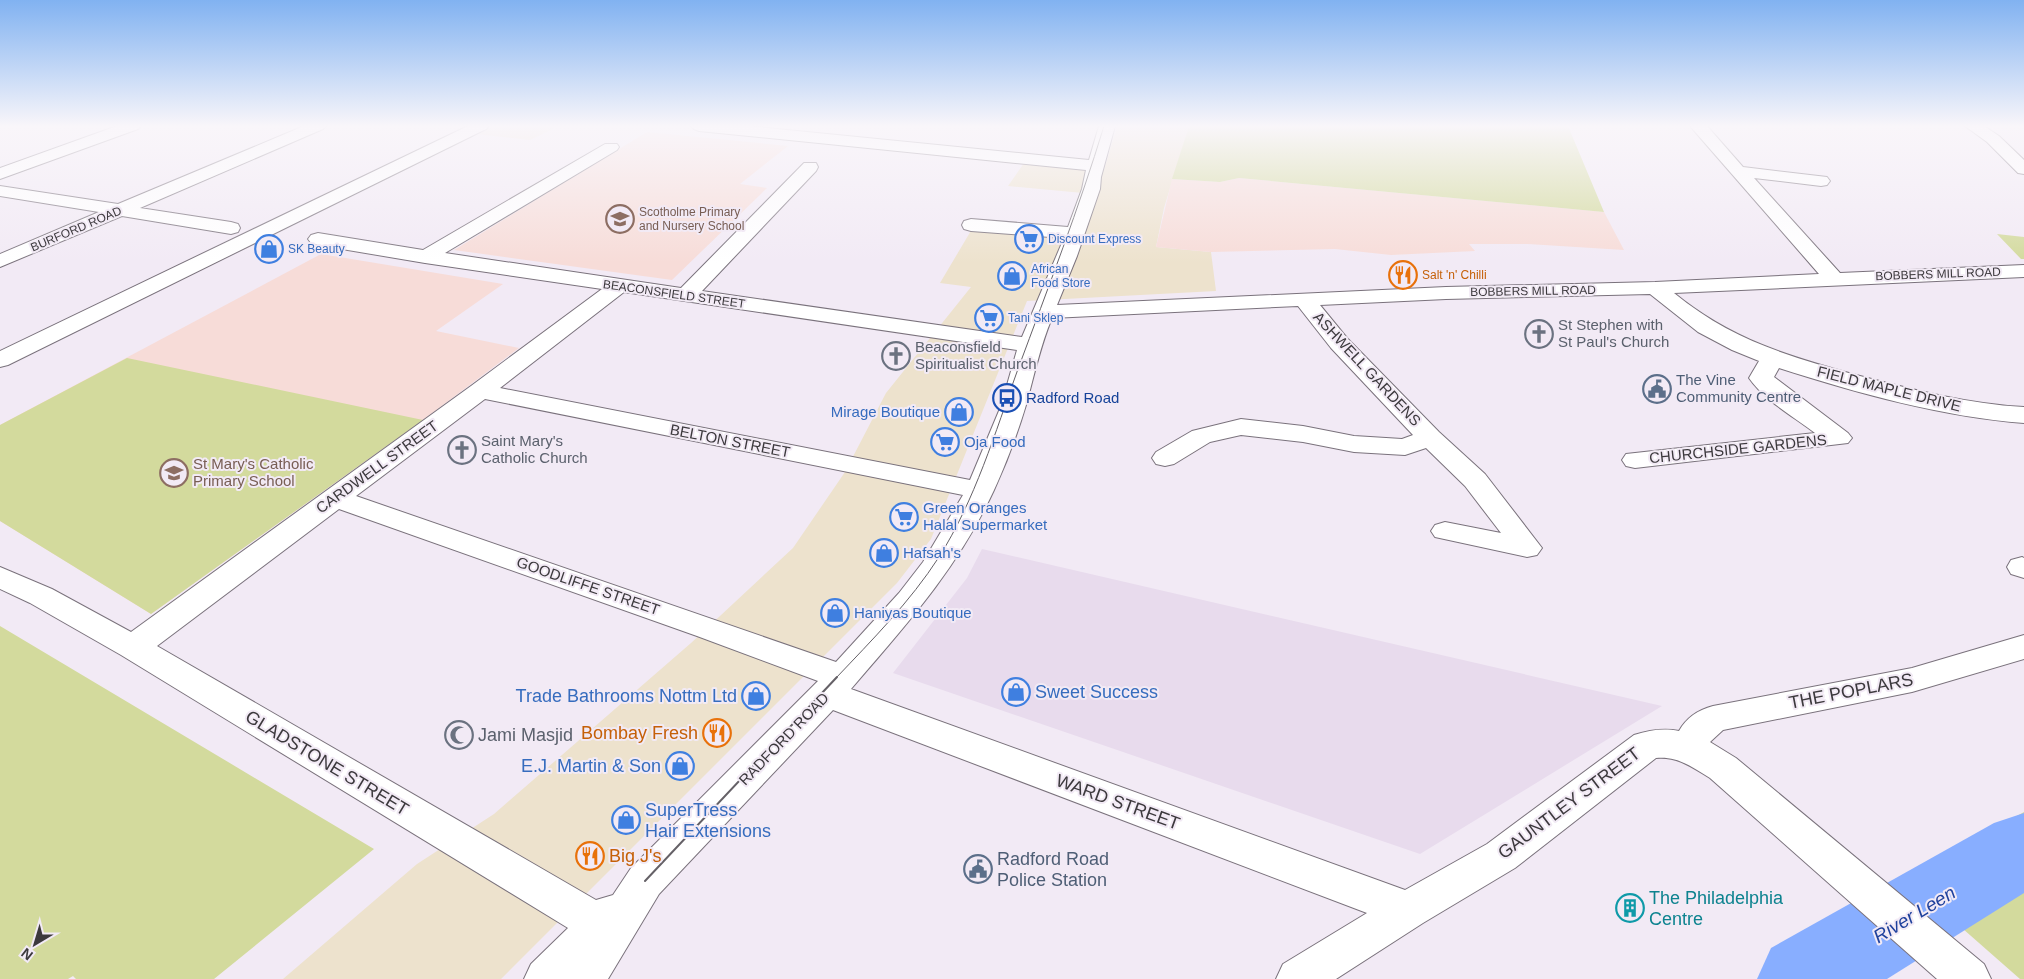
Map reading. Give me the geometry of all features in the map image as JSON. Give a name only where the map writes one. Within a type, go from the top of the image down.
[{"type":"street","name":"BURFORD ROAD","points":[[0,261],[210,172]]},
{"type":"street","points":[[0,360],[387,172]]},
{"type":"street","points":[[425,257],[569,172]]},
{"type":"street","points":[[686,295],[805,172]]},
{"type":"street","name":"RADFORD ROAD","points":[[584,979],[606,928],[645,881],[835,686],[910,601],[935,568],[980,490],[1013,406],[1030,344],[1075,233],[1094,172]]},
{"type":"street","points":[[1739,172],[1834,279]]},
{"type":"street","points":[[1744,172],[1821,181]]},
{"type":"street","points":[[0,191],[231,228]]},
{"type":"street","points":[[971,225],[1075,233]]},
{"type":"street","name":"BEACONSFIELD STREET","points":[[318,239],[619,286],[1030,344]]},
{"type":"street","name":"BOBBERS MILL ROAD","points":[[1042,312],[1446,293],[1655,288],[2024,271]]},
{"type":"street","name":"CARDWELL STREET","points":[[134,647],[480,392],[619,286]]},
{"type":"street","name":"FIELD MAPLE DRIVE","points":[[1655,288],[1707,328],[1745,347],[1774,358],[1893,392],[1960,408],[2001,414],[2024,414]]},
{"type":"street","name":"ASHWELL GARDENS","points":[[1304,300],[1339,343],[1430,437],[1475,480],[1527,548],[1444,531]]},
{"type":"street","name":"CHURCHSIDE GARDENS","points":[[1635,460],[1839,438],[1776,392],[1761,378],[1774,358]]},
{"type":"street","name":"BELTON STREET","points":[[480,392],[980,490]]},
{"type":"street","name":"ASHWELL GARDENS","points":[[1165,458],[1200,436],[1241,427],[1303,434],[1354,444],[1405,447],[1430,437]]},
{"type":"street","name":"GOODLIFFE STREET","points":[[334,498],[708,628],[835,686]]},
{"type":"street","name":"GLADSTONE STREET","points":[[0,558],[20,570],[41,596]]},
{"type":"street","name":"GLADSTONE STREET","points":[[0,577],[41,596],[134,647],[606,928]]},
{"type":"street","name":"THE POPLARS","points":[[1690,747],[1698,730],[1713,719],[1912,680],[2024,647]]},
{"type":"street","name":"WARD STREET","points":[[835,686],[1408,910]]},
{"type":"street","name":"GAUNTLEY STREET","points":[[1298,979],[1408,910],[1501,856],[1647,745],[1666,743],[1690,747],[1723,768],[1955,967]]},
{"type":"street","points":[[546,979],[606,928]]},
{"type":"shaded area","name":"Scotholme Primary and Nursery School","points":[[582,172],[756,172],[740,184],[767,188],[672,280],[454,250]]},
{"type":"shaded area","points":[[1018,172],[1175,172],[1164,208],[1156,247],[1211,252],[1216,291],[1027,301],[931,539],[897,583],[501,979],[283,979],[417,864],[494,814],[691,643],[793,548],[845,472],[886,393],[971,287],[940,283],[972,229],[1080,238],[1094,194],[1008,186]]},
{"type":"shaded area","points":[[1239,178],[1604,212],[1624,250],[1528,244],[1469,244],[1475,251],[1391,255],[1335,249],[1211,252],[1156,247],[1172,179],[1220,182]]},
{"type":"shaded area","name":"St Mary's Catholic Primary School","points":[[321,254],[503,284],[436,331],[519,348],[423,420],[151,614],[0,521],[0,425]]},
{"type":"shaded area","points":[[982,549],[1662,706],[1420,854],[893,673],[967,578]]},
{"type":"green space","points":[[1174,172],[1587,172],[1604,212],[1239,178],[1220,182],[1172,179]]},
{"type":"green space","points":[[1997,234],[2024,237],[2024,259],[2021,259]]},
{"type":"green space","name":"St Mary's Catholic Primary School","points":[[127,358],[423,420],[151,614],[0,521],[0,425]]},
{"type":"green space","points":[[0,626],[374,849],[214,979],[76,979],[73,976],[68,979],[0,979]]},
{"type":"green space","points":[[2024,812],[2024,979],[2020,979],[1905,878]]},
{"type":"waterway","name":"River Leen","points":[[1804,979],[2024,849]]},
{"type":"tram line","points":[[836,678],[916,590],[952,535],[974,489],[992,442],[1089,172]]},
{"type":"tram line","points":[[645,881],[837,677]]},
{"type":"place","name":"Scotholme Primary and Nursery School","points":[[620,219]]},
{"type":"place","name":"Discount Express","points":[[1029,239]]},
{"type":"place","name":"SK Beauty","points":[[269,249]]},
{"type":"place","name":"Salt 'n' Chilli","points":[[1403,275]]},
{"type":"place","name":"African Food Store","points":[[1012,276]]},
{"type":"place","name":"Tani Sklep","points":[[989,318]]},
{"type":"place","name":"St Stephen with St Paul's Church","points":[[1539,334]]},
{"type":"place","name":"Beaconsfield Spiritualist Church","points":[[896,356]]},
{"type":"place","name":"The Vine Community Centre","points":[[1657,389]]},
{"type":"place","name":"Radford Road","points":[[1007,398]]},
{"type":"place","name":"Mirage Boutique","points":[[959,412]]},
{"type":"place","name":"Oja Food","points":[[945,442]]},
{"type":"place","name":"Saint Mary's Catholic Church","points":[[462,450]]},
{"type":"place","name":"St Mary's Catholic Primary School","points":[[174,473]]},
{"type":"place","name":"Green Oranges Halal Supermarket","points":[[904,517]]},
{"type":"place","name":"Hafsah's","points":[[884,553]]},
{"type":"place","name":"Haniyas Boutique","points":[[835,613]]},
{"type":"place","name":"Sweet Success","points":[[1016,692]]},
{"type":"place","name":"Trade Bathrooms Nottm Ltd","points":[[756,696]]},
{"type":"place","name":"Bombay Fresh","points":[[717,733]]},
{"type":"place","name":"Jami Masjid","points":[[459,735]]},
{"type":"place","name":"E.J. Martin & Son","points":[[680,766]]},
{"type":"place","name":"SuperTress Hair Extensions","points":[[626,820]]},
{"type":"place","name":"Big J's","points":[[590,856]]},
{"type":"place","name":"Radford Road Police Station","points":[[978,869]]},
{"type":"place","name":"The Philadelphia Centre","points":[[1630,908]]}]
